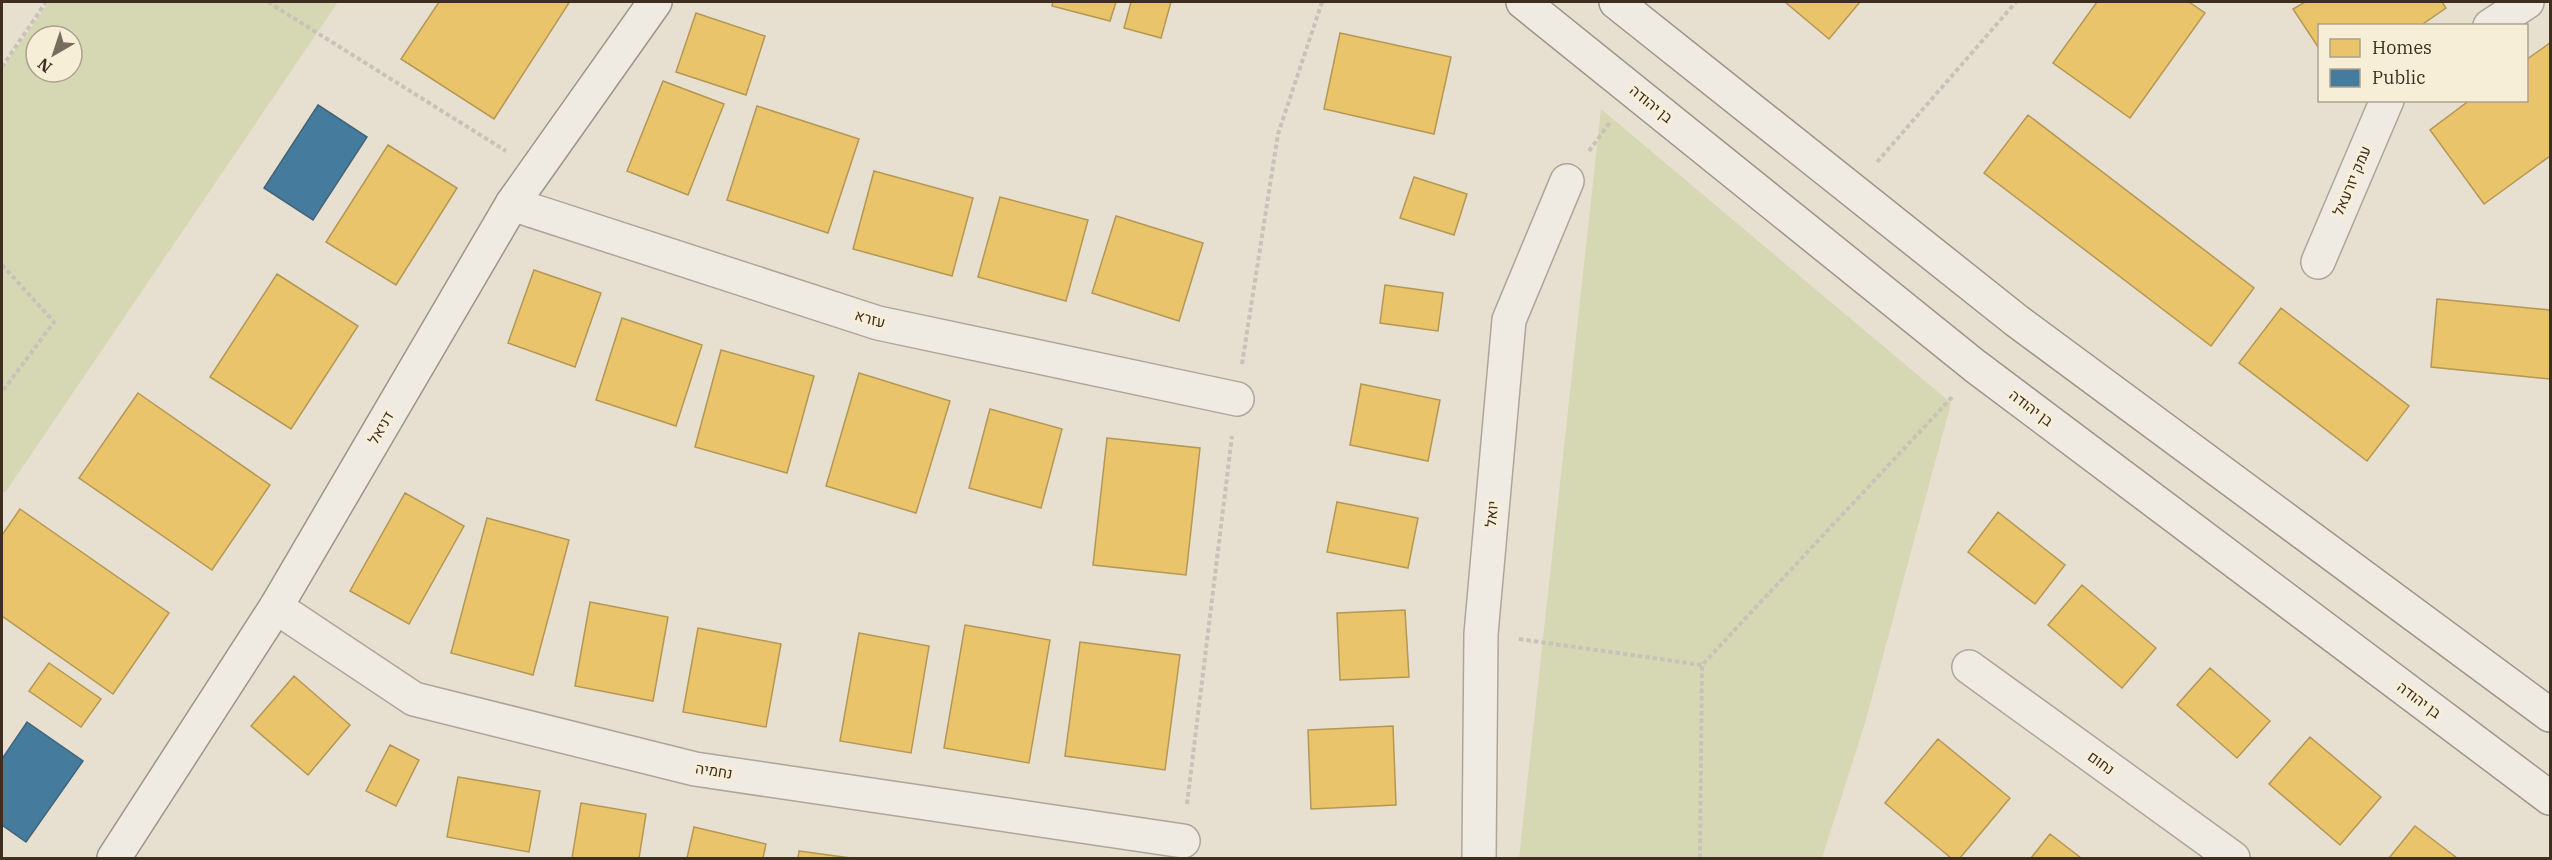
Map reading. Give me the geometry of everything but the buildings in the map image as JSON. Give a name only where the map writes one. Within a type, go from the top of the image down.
[{"type":"street","name":"דניאל","points":[[114,858],[276,607],[512,204],[656,2]]},
{"type":"street","name":"בן יהודה","points":[[1523,2],[1975,366],[2550,798]]},
{"type":"street","points":[[1616,2],[2017,321],[2550,715]]},
{"type":"street","points":[[2493,24],[2528,2]]},
{"type":"street","name":"עמק יזרעאל","points":[[2318,262],[2386,102]]},
{"type":"street","name":"יואל","points":[[1479,858],[1481,634],[1509,320],[1567,181]]},
{"type":"street","name":"עזרא","points":[[512,204],[878,323],[1237,399]]},
{"type":"street","name":"נחמיה","points":[[276,607],[414,699],[695,769],[1183,841]]},
{"type":"street","name":"נחום","points":[[1969,666],[2233,858]]},
{"type":"path","points":[[2,67],[46,2]]},
{"type":"path","points":[[268,2],[537,171]]},
{"type":"path","points":[[1853,190],[2016,2]]},
{"type":"path","points":[[1567,181],[1635,90]]},
{"type":"path","points":[[2,266],[54,322],[2,392]]},
{"type":"path","points":[[1700,858],[1702,664],[1948,402],[1975,366]]},
{"type":"path","points":[[1481,634],[1702,664]]},
{"type":"green space","points":[[49,2],[338,2],[5,493],[2,490],[2,69],[24,38],[24,84],[84,84],[84,24],[34,24]]},
{"type":"green space","points":[[1601,109],[1951,403],[1865,723],[1822,858],[1519,858]]}]
